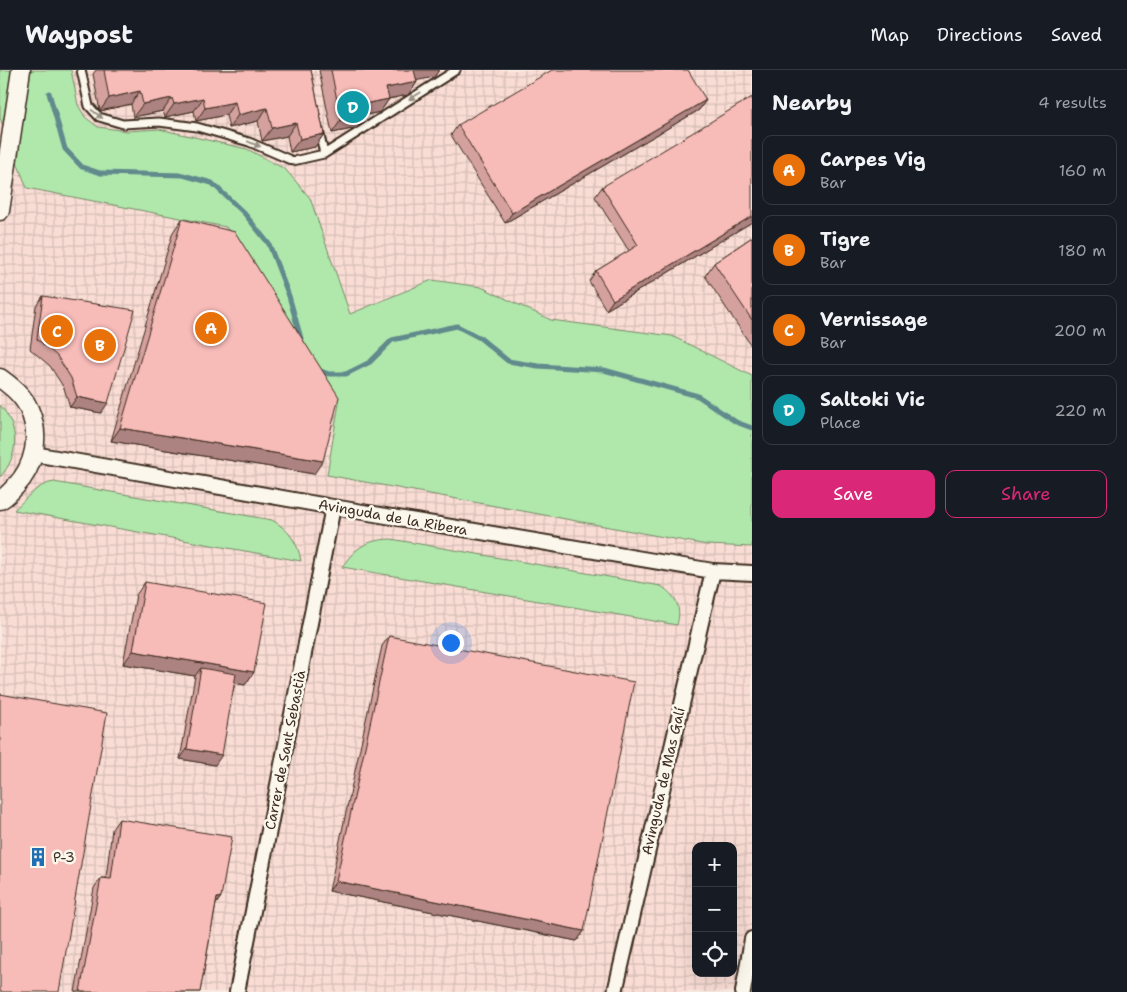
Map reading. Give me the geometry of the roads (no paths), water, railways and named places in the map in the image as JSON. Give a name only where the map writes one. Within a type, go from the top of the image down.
[{"type":"street","points":[[0,210],[21,70]]},
{"type":"street","points":[[0,378],[15,390],[28,408],[35,430],[34,454],[24,477],[6,497],[0,500]]},
{"type":"street","name":"Avinguda de la Ribera","points":[[34,454],[713,571],[752,573]]},
{"type":"street","name":"Carrer de Sant Sebastià","points":[[237,992],[333,507]]},
{"type":"street","name":"Avinguda de Mas Galí","points":[[615,992],[713,571]]},
{"type":"street","points":[[743,992],[752,939]]},
{"type":"lane","points":[[80,70],[89,106],[98,117],[123,124],[159,122],[197,127],[249,142],[293,161],[324,154],[456,70]]},
{"type":"lane","points":[[318,126],[324,154]]},
{"type":"waterway","points":[[49,93],[65,149],[82,167],[100,173],[183,175],[212,183],[244,213],[269,244],[289,296],[302,342]]},
{"type":"waterway","points":[[318,370],[329,374],[346,374],[370,362],[392,340],[457,326],[480,338],[508,361],[538,366],[604,370],[698,396],[736,422],[752,428]]},
{"type":"place","name":"Saltoki Vic","points":[[353,107]]},
{"type":"place","name":"Carpes Vig","points":[[211,328]]},
{"type":"place","name":"Vernissage","points":[[57,331]]},
{"type":"place","name":"Tigre","points":[[100,345]]},
{"type":"place","name":"P-3","points":[[38,857]]}]
